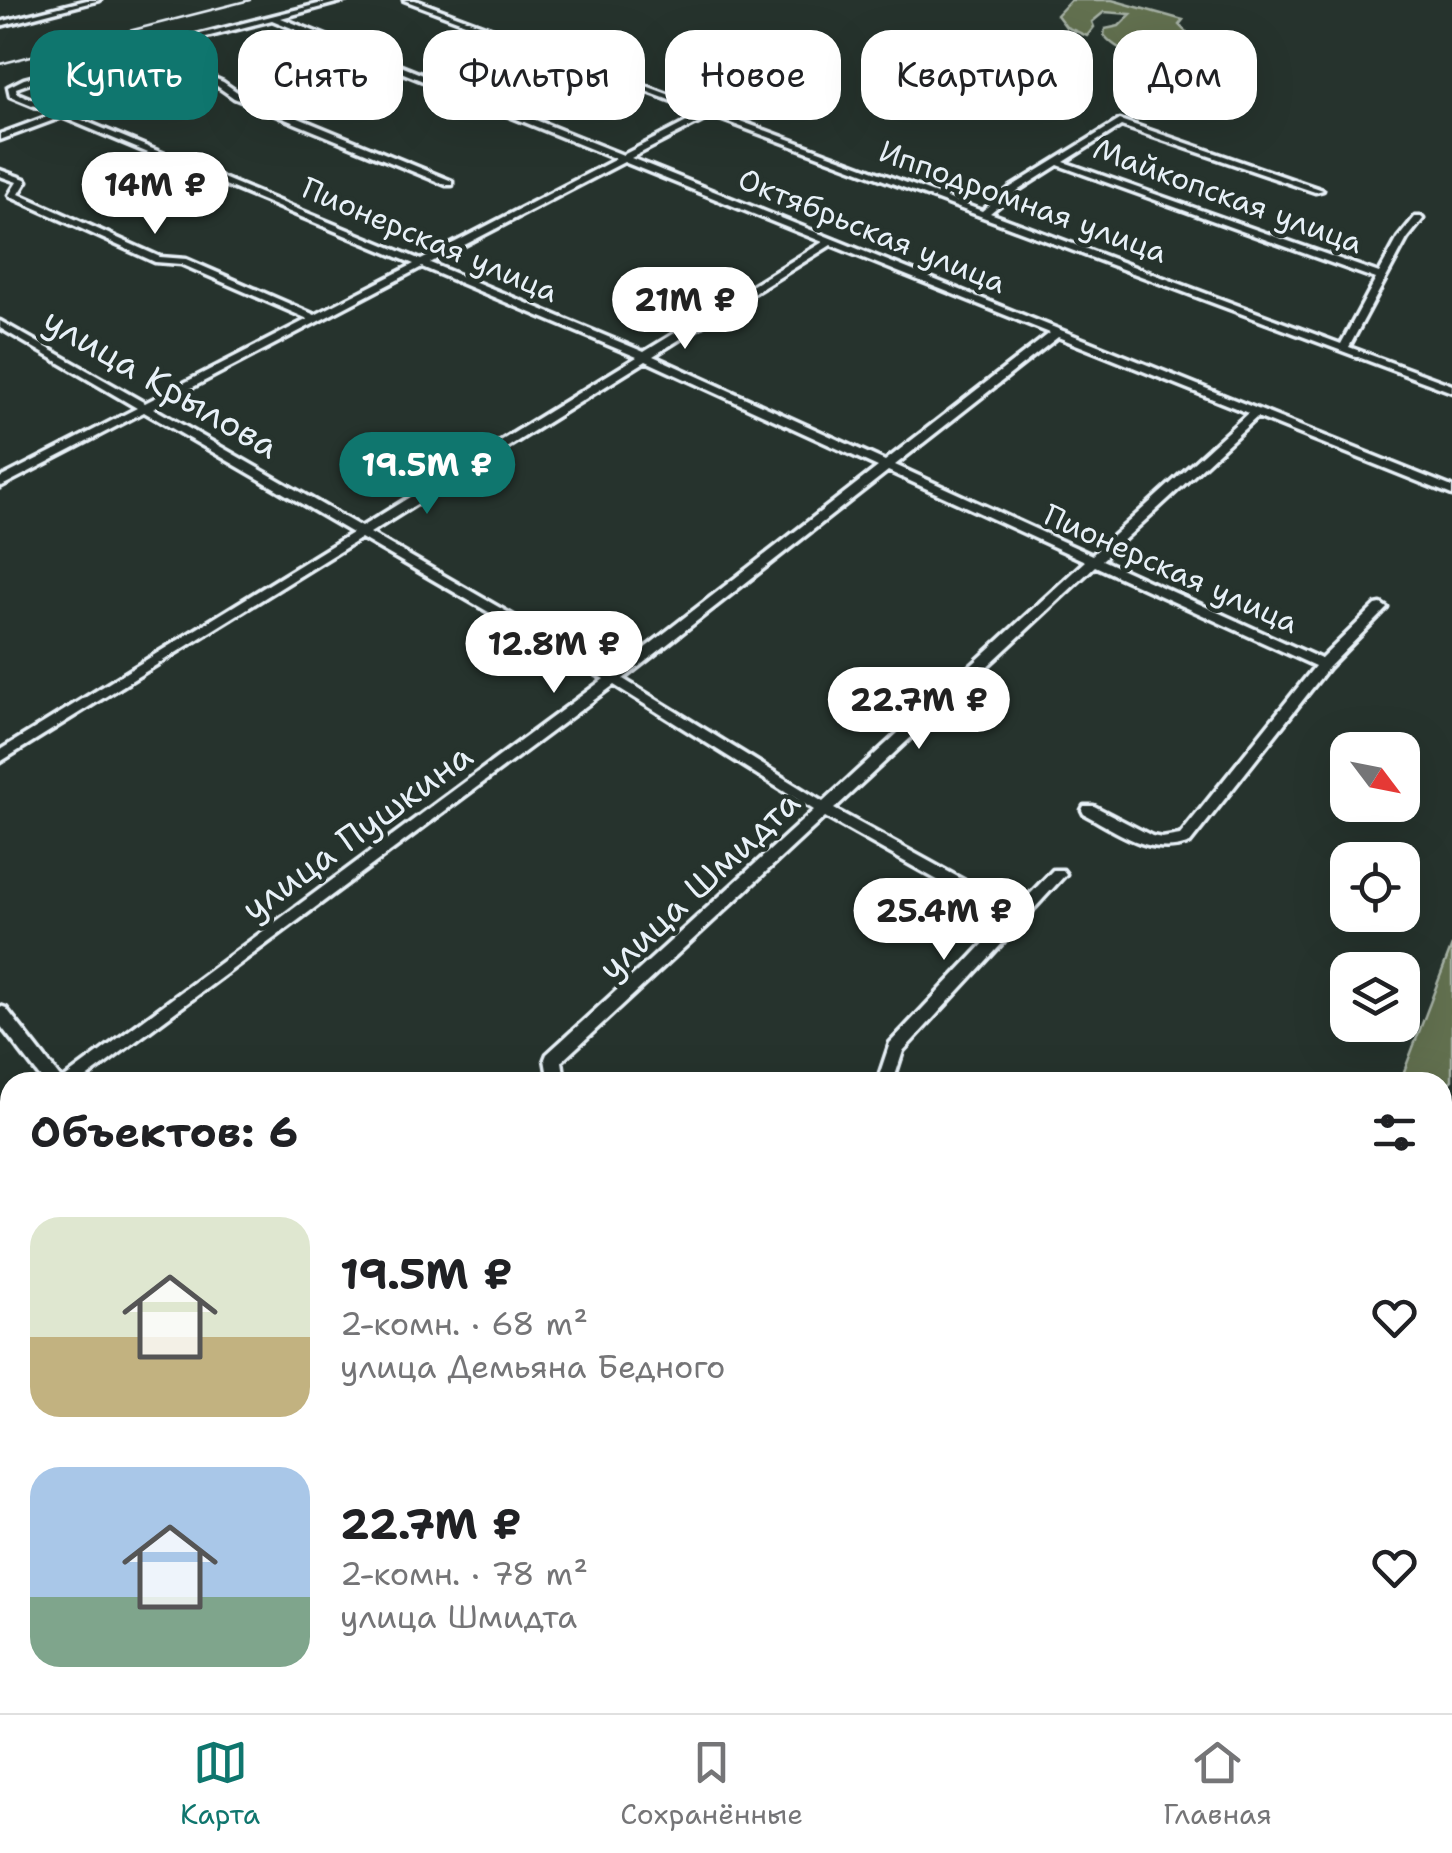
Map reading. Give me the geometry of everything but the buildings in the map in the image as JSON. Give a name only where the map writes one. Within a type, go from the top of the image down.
[{"type":"street","points":[[0,24],[96,0]]},
{"type":"street","points":[[218,32],[343,0]]},
{"type":"street","name":"Ипподромная улица","points":[[408,0],[665,96]]},
{"type":"street","name":"Октябрьская улица","points":[[272,18],[1452,491]]},
{"type":"street","name":"Пионерская улица","points":[[30,82],[12,87],[13,94],[30,101]]},
{"type":"street","points":[[218,83],[237,96],[448,183]]},
{"type":"street","points":[[0,137],[47,120]]},
{"type":"street","name":"Пионерская улица","points":[[78,120],[647,358],[1323,665]]},
{"type":"street","points":[[0,483],[699,120]]},
{"type":"street","name":"Ипподромная улица","points":[[731,120],[1452,388]]},
{"type":"street","points":[[982,215],[1014,188],[1120,123],[1318,190]]},
{"type":"street","name":"Майкопская улица","points":[[1057,162],[1382,278]]},
{"type":"street","points":[[0,173],[22,181],[14,196],[158,260],[184,261],[312,318]]},
{"type":"street","points":[[1345,346],[1403,238],[1418,220]]},
{"type":"street","points":[[0,757],[831,241]]},
{"type":"street","name":"улица Крылова","points":[[0,324],[614,679],[824,810],[1018,918]]},
{"type":"street","name":"улица Пушкина","points":[[82,1072],[614,679],[1058,332]]},
{"type":"street","name":"улица Шмидта","points":[[555,1072],[553,1059],[1255,412]]},
{"type":"street","points":[[1089,810],[1159,845],[1174,846],[1185,839],[1323,665],[1381,608]]},
{"type":"street","points":[[888,1072],[896,1048],[1058,874]]},
{"type":"street","points":[[0,1013],[46,1072]]},
{"type":"green space","points":[[1071,0],[1112,0],[1183,20],[1179,25],[1184,30],[1113,30],[1113,44],[1104,35],[1105,29],[1119,26],[1131,14],[1104,12],[1092,22],[1092,30],[1066,27],[1057,15]]},
{"type":"green space","points":[[1452,945],[1452,1072],[1404,1072],[1415,1042],[1420,1042],[1420,1029]]},
{"type":"railway","points":[[0,64],[250,0]]}]
